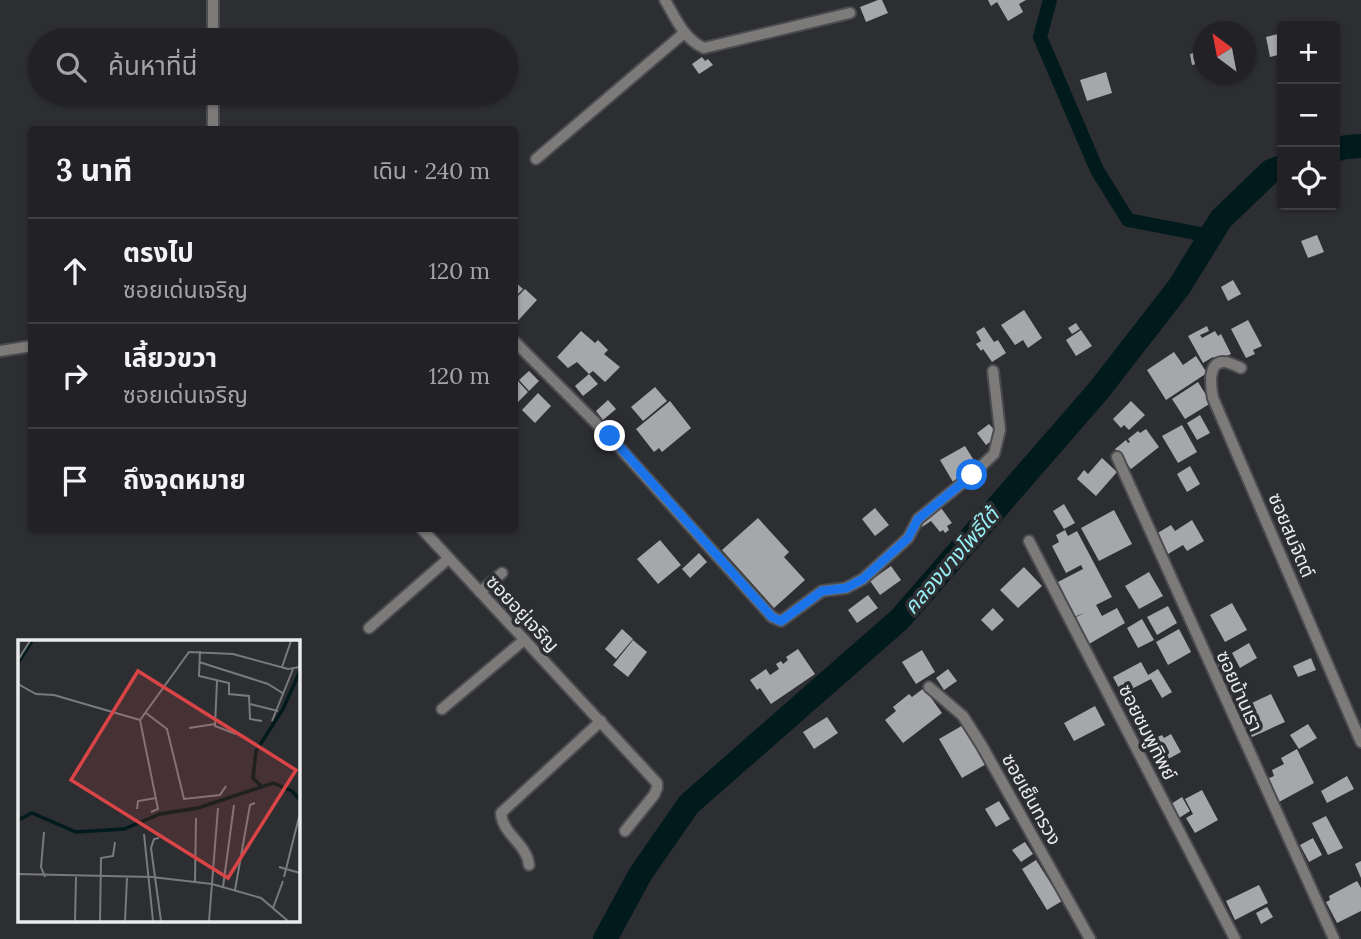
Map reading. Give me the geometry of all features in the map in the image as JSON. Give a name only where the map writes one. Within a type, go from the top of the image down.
[{"type":"street","points":[[212,0],[213,28]]},
{"type":"street","points":[[665,0],[684,33],[693,43],[704,48],[850,13]]},
{"type":"street","points":[[536,159],[684,33]]},
{"type":"street","points":[[213,105],[213,126]]},
{"type":"street","points":[[518,345],[610,436],[772,617],[781,621],[822,591],[846,588],[863,579],[908,538],[918,519],[972,475],[993,454],[1000,430],[993,370]]},
{"type":"street","points":[[0,351],[28,347]]},
{"type":"street","name":"ซอยสมจิตต์","points":[[1241,368],[1223,362],[1213,368],[1213,398],[1361,743]]},
{"type":"street","name":"ซอยบ้านเรา","points":[[1116,457],[1334,939]]},
{"type":"street","name":"ซอยอยู่เจริญ","points":[[425,532],[657,783],[654,795],[625,831]]},
{"type":"street","name":"ซอยชมพูทิพย์","points":[[1029,541],[1235,939]]},
{"type":"street","points":[[369,628],[449,559]]},
{"type":"street","points":[[480,592],[502,573]]},
{"type":"street","points":[[442,709],[524,640]]},
{"type":"street","name":"ซอยเย็นทรวง","points":[[929,687],[963,716],[1090,939]]},
{"type":"street","points":[[528,865],[528,857],[501,820],[501,813],[601,720]]},
{"type":"building","points":[[882,0],[888,13],[866,22],[860,7]]},
{"type":"building","points":[[988,0],[1026,0],[1019,4],[1023,12],[1008,21],[997,2],[991,6]]},
{"type":"building","points":[[1277,34],[1277,55],[1270,57],[1266,37]]},
{"type":"building","points":[[702,57],[713,65],[699,74],[692,64]]},
{"type":"building","points":[[1106,72],[1112,93],[1087,101],[1080,80]]},
{"type":"building","points":[[1317,235],[1324,252],[1308,258],[1301,241]]},
{"type":"building","points":[[1233,280],[1241,294],[1228,301],[1221,287]]},
{"type":"building","points":[[525,289],[537,300],[518,321],[518,296]]},
{"type":"building","points":[[1024,310],[1042,338],[1028,348],[1023,340],[1015,345],[1001,325]]},
{"type":"building","points":[[1248,320],[1262,346],[1253,350],[1255,354],[1246,358],[1231,329]]},
{"type":"building","points":[[1076,323],[1080,329],[1072,334],[1068,328]]},
{"type":"building","points":[[1207,326],[1209,331],[1200,335],[1202,338],[1215,331],[1218,336],[1221,334],[1231,354],[1216,361],[1213,357],[1203,363],[1188,336]]},
{"type":"building","points":[[984,327],[994,342],[998,340],[1006,353],[992,362],[976,344],[981,341],[976,332]]},
{"type":"building","points":[[1081,330],[1092,346],[1076,356],[1066,340]]},
{"type":"building","points":[[581,331],[595,343],[598,340],[608,350],[604,354],[620,367],[605,382],[593,371],[589,374],[577,362],[568,368],[557,357]]},
{"type":"building","points":[[1174,352],[1183,365],[1196,356],[1207,373],[1166,400],[1147,370]]},
{"type":"building","points":[[529,371],[539,381],[529,391],[519,380]]},
{"type":"building","points":[[589,374],[598,384],[583,396],[575,386]]},
{"type":"building","points":[[518,381],[528,392],[518,402]]},
{"type":"building","points":[[1198,382],[1211,403],[1185,419],[1172,399]]},
{"type":"building","points":[[655,387],[667,401],[643,421],[631,407]]},
{"type":"building","points":[[538,393],[551,406],[535,423],[522,410]]},
{"type":"building","points":[[608,400],[616,409],[603,420],[596,411]]},
{"type":"building","points":[[670,401],[691,428],[662,452],[659,448],[654,452],[636,429]]},
{"type":"building","points":[[1131,401],[1145,415],[1129,430],[1124,425],[1121,428],[1113,419]]},
{"type":"building","points":[[1200,415],[1210,433],[1197,440],[1187,423]]},
{"type":"building","points":[[989,424],[999,435],[986,445],[977,433]]},
{"type":"building","points":[[1182,425],[1197,452],[1178,463],[1162,436]]},
{"type":"building","points":[[1146,429],[1159,447],[1131,469],[1115,449],[1126,440],[1130,442],[1128,439],[1138,431],[1140,433]]},
{"type":"building","points":[[965,446],[978,467],[953,482],[940,460]]},
{"type":"building","points":[[1102,458],[1117,472],[1096,496],[1077,479],[1084,470],[1088,474]]},
{"type":"building","points":[[1190,466],[1200,484],[1187,492],[1177,474]]},
{"type":"building","points":[[1064,504],[1075,523],[1064,529],[1053,511]]},
{"type":"building","points":[[939,505],[952,523],[947,526],[949,530],[945,533],[943,530],[940,532],[931,521],[922,527],[917,521]]},
{"type":"building","points":[[875,508],[889,525],[875,536],[862,519]]},
{"type":"building","points":[[1114,510],[1132,544],[1099,561],[1081,528]]},
{"type":"building","points":[[758,518],[789,552],[784,557],[805,580],[774,608],[722,550]]},
{"type":"building","points":[[1192,520],[1204,541],[1187,551],[1183,545],[1168,554],[1156,534],[1171,525],[1175,531]]},
{"type":"building","points":[[1065,530],[1068,536],[1077,531],[1112,597],[1096,605],[1102,616],[1117,608],[1125,623],[1089,644],[1074,618],[1084,613],[1074,617],[1056,583],[1083,569],[1081,565],[1066,573],[1052,546],[1059,542],[1056,535]]},
{"type":"building","points":[[660,540],[681,565],[658,584],[637,559]]},
{"type":"building","points":[[699,553],[707,562],[690,578],[682,569]]},
{"type":"building","points":[[891,566],[901,580],[880,595],[870,581]]},
{"type":"building","points":[[1024,567],[1042,586],[1018,608],[1000,590]]},
{"type":"building","points":[[1149,572],[1163,596],[1139,609],[1125,586]]},
{"type":"building","points":[[868,595],[878,608],[857,623],[848,610]]},
{"type":"building","points":[[1232,603],[1247,630],[1225,642],[1210,615]]},
{"type":"building","points":[[1168,606],[1177,623],[1157,635],[1147,617]]},
{"type":"building","points":[[993,608],[1004,620],[992,631],[981,620]]},
{"type":"building","points":[[1142,619],[1154,640],[1138,648],[1127,628]]},
{"type":"building","points":[[622,629],[633,639],[616,659],[605,649]]},
{"type":"building","points":[[1179,629],[1191,652],[1168,665],[1156,642]]},
{"type":"building","points":[[633,640],[647,652],[628,677],[613,665]]},
{"type":"building","points":[[1249,643],[1257,658],[1240,668],[1232,653]]},
{"type":"building","points":[[798,649],[815,674],[771,704],[760,688],[757,690],[750,680],[766,669],[770,675],[779,669],[776,664],[781,661],[783,664],[788,660],[786,657]]},
{"type":"building","points":[[922,650],[935,672],[916,684],[902,662]]},
{"type":"building","points":[[1226,653],[1235,666],[1222,675],[1213,662]]},
{"type":"building","points":[[1311,658],[1316,670],[1298,677],[1293,666]]},
{"type":"building","points":[[1141,662],[1148,675],[1158,669],[1172,692],[1162,698],[1151,679],[1122,694],[1113,677]]},
{"type":"building","points":[[948,669],[957,681],[944,690],[936,678]]},
{"type":"building","points":[[924,688],[942,713],[903,743],[885,720],[896,711],[893,707],[909,694],[912,697]]},
{"type":"building","points":[[1271,694],[1285,722],[1252,737],[1239,709]]},
{"type":"building","points":[[1095,706],[1105,725],[1074,741],[1064,723]]},
{"type":"building","points":[[827,717],[838,733],[814,749],[803,732]]},
{"type":"building","points":[[965,724],[988,763],[962,778],[939,739]]},
{"type":"building","points":[[1308,724],[1317,738],[1299,749],[1290,735]]},
{"type":"building","points":[[1171,734],[1181,752],[1161,763],[1149,741]]},
{"type":"building","points":[[1297,749],[1314,783],[1279,802],[1267,779],[1274,776],[1272,770],[1284,764],[1281,758]]},
{"type":"building","points":[[1347,776],[1354,789],[1327,803],[1321,791]]},
{"type":"building","points":[[1202,790],[1218,820],[1195,833],[1186,818],[1193,814],[1185,799]]},
{"type":"building","points":[[1182,797],[1190,811],[1179,818],[1171,804]]},
{"type":"building","points":[[999,801],[1010,819],[996,827],[985,809]]},
{"type":"building","points":[[1326,816],[1343,848],[1328,855],[1312,823]]},
{"type":"building","points":[[1313,838],[1322,855],[1309,862],[1300,845]]},
{"type":"building","points":[[1025,842],[1033,854],[1021,862],[1012,850]]},
{"type":"building","points":[[1036,860],[1062,901],[1047,910],[1022,869]]},
{"type":"building","points":[[1361,861],[1361,878],[1355,864]]},
{"type":"building","points":[[1357,881],[1361,888],[1361,911],[1337,923],[1326,902],[1330,900],[1329,896]]},
{"type":"building","points":[[1259,885],[1268,903],[1235,920],[1226,901]]},
{"type":"building","points":[[1267,907],[1273,917],[1261,924],[1256,913]]},
{"type":"waterway","points":[[1050,0],[1040,37],[1097,170],[1128,220],[1211,236]]},
{"type":"waterway","name":"คลองบางโพธิ์ใต้","points":[[1340,149],[1361,146]]},
{"type":"waterway","name":"คลองบางโพธิ์ใต้","points":[[605,939],[641,873],[689,804],[900,619],[1099,390],[1179,287],[1221,219],[1271,171],[1277,169]]},
{"type":"route","points":[[610,436],[772,617],[781,621],[812,596],[822,591],[846,588],[863,579],[908,538],[918,519],[972,475]]}]
